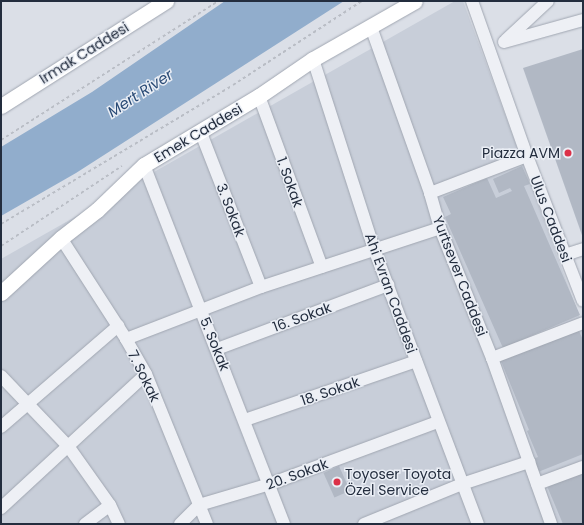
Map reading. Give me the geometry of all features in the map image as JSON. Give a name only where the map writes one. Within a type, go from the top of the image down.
[{"type":"main road","name":"Irmak Caddesi","points":[[1,106],[148,6],[166,1]]},
{"type":"main road","name":"Emek Caddesi","points":[[1,293],[61,238],[97,210],[144,165],[201,133],[313,59],[415,1]]},
{"type":"street","name":"Ulus Caddesi","points":[[472,1],[527,156],[583,301]]},
{"type":"street","points":[[504,42],[548,1]]},
{"type":"street","points":[[489,48],[504,42],[583,20]]},
{"type":"street","name":"Yurtsever Caddesi","points":[[371,27],[430,193],[440,228],[492,358],[551,524]]},
{"type":"street","name":"Ahi Evran Caddesi","points":[[313,59],[374,249],[438,422],[478,524]]},
{"type":"street","name":"1. Sokak","points":[[259,96],[322,267]]},
{"type":"street","name":"3. Sokak","points":[[201,133],[261,286]]},
{"type":"street","points":[[430,193],[527,156]]},
{"type":"street","name":"5. Sokak","points":[[144,165],[270,484],[284,524]]},
{"type":"street","points":[[126,339],[261,286],[440,228]]},
{"type":"street","name":"7. Sokak","points":[[61,238],[118,326],[146,374],[207,524]]},
{"type":"street","points":[[565,254],[583,249]]},
{"type":"street","name":"16. Sokak","points":[[217,349],[388,285]]},
{"type":"street","points":[[492,358],[583,323]]},
{"type":"street","points":[[1,426],[118,326]]},
{"type":"street","name":"18. Sokak","points":[[245,420],[416,361]]},
{"type":"street","points":[[1,508],[146,374]]},
{"type":"street","points":[[1,376],[68,446],[110,506],[119,524]]},
{"type":"street","name":"20. Sokak","points":[[199,505],[270,484],[438,422]]},
{"type":"street","points":[[364,524],[462,484],[529,462]]},
{"type":"street","points":[[537,484],[583,467]]},
{"type":"street","points":[[180,524],[199,505]]},
{"type":"street","points":[[85,524],[110,506]]},
{"type":"path","points":[[1,140],[218,1]]},
{"type":"path","points":[[1,224],[233,85],[362,1]]},
{"type":"shaded area","points":[[455,1],[463,1],[583,326],[583,524],[1,524],[1,259]]},
{"type":"water","name":"Mert River","points":[[225,1],[344,1],[76,173],[1,216],[1,147],[92,92]]},
{"type":"building","name":"Piazza AVM","points":[[583,49],[583,238],[523,68]]},
{"type":"building","points":[[522,166],[530,184],[524,186],[580,315],[503,348],[445,217],[451,214],[443,197],[487,178],[496,198],[512,191],[510,188],[499,193],[493,179]]},
{"type":"building","points":[[576,324],[583,340],[583,454],[538,472],[533,459],[538,457],[527,431],[529,430],[499,356]]},
{"type":"building","name":"Toyoser Toyota Özel Service","points":[[339,466],[350,491],[334,498],[323,473]]},
{"type":"building","points":[[583,471],[583,524],[563,524],[547,486]]},
{"type":"place","name":"Piazza AVM","points":[[568,153]]},
{"type":"place","name":"Toyoser Toyota Özel Service","points":[[337,482]]}]
